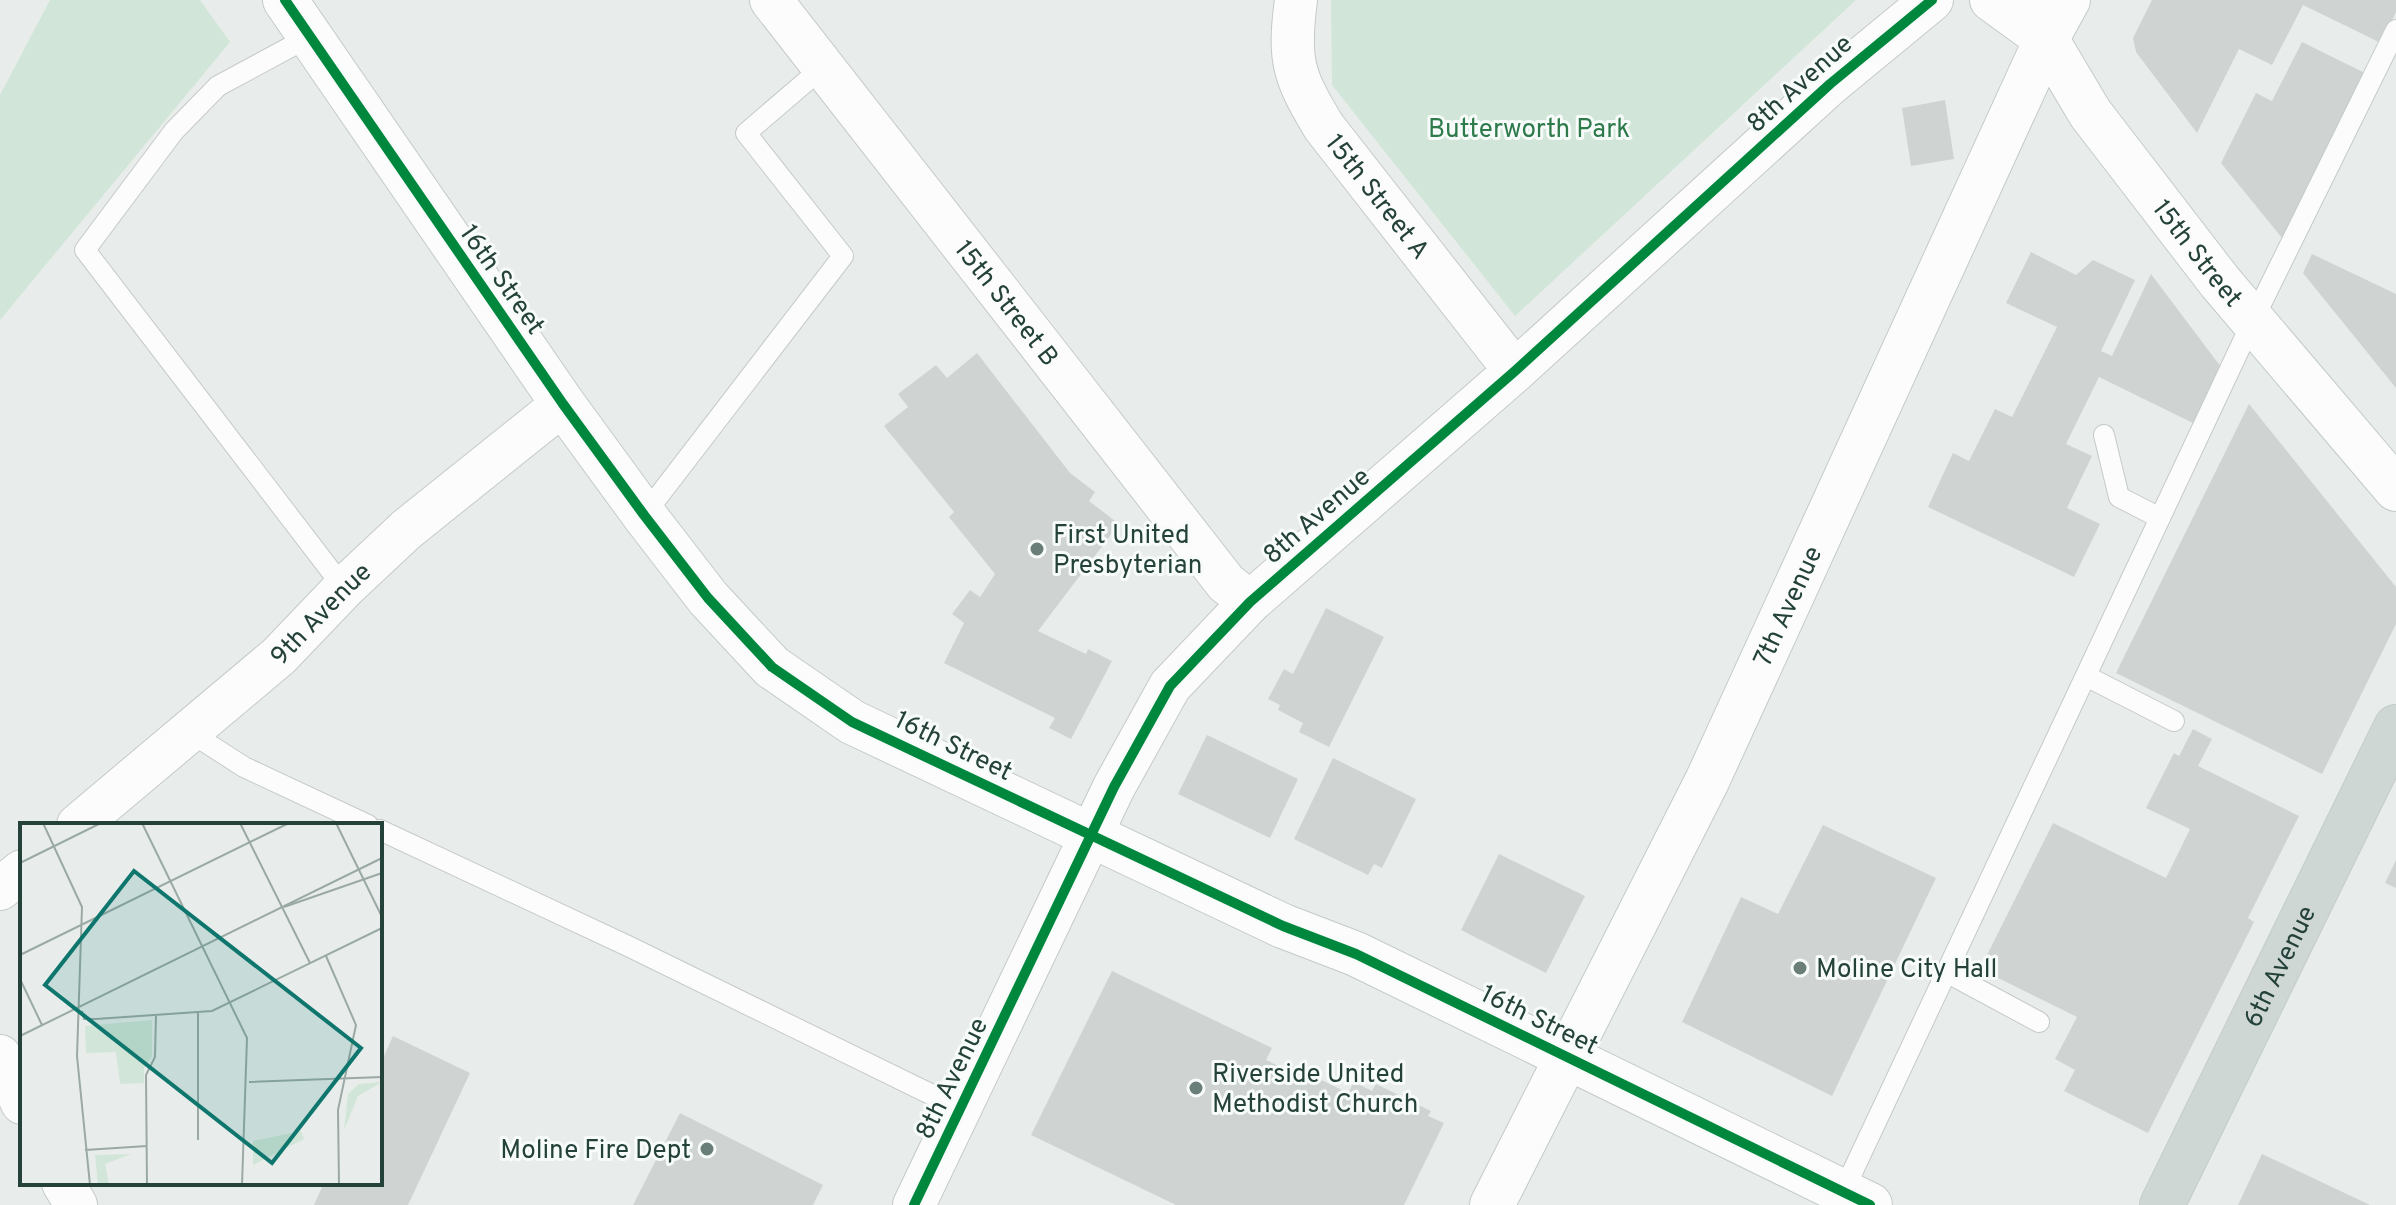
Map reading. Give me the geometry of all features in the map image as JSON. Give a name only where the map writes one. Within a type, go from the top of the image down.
[{"type":"main road","name":"6th Avenue","points":[[2162,1205],[2396,727]]},
{"type":"street","name":"16th Street","points":[[285,0],[563,404],[644,515],[738,632],[772,667],[852,722],[1283,926],[1356,954],[1565,1056],[1836,1196]]},
{"type":"street","name":"15th Street B","points":[[771,0],[1226,583],[1250,602]]},
{"type":"street","name":"15th Street A","points":[[1296,0],[1291,35],[1293,65],[1310,104],[1324,127],[1515,371]]},
{"type":"street","name":"8th Avenue","points":[[914,1205],[1091,835],[1170,686],[1250,602],[1515,371],[1841,73],[1932,0]]},
{"type":"street","points":[[1991,0],[2046,40]]},
{"type":"street","name":"15th Street","points":[[2023,0],[2090,113],[2220,282],[2254,318],[2396,489]]},
{"type":"street","name":"7th Avenue","points":[[1492,1205],[1707,781],[2046,40],[2068,0]]},
{"type":"street","name":"9th Avenue","points":[[80,823],[279,656],[344,588],[407,529],[563,404]]},
{"type":"street","points":[[0,889],[20,873]]},
{"type":"street","points":[[0,1056],[20,1099]]},
{"type":"street","points":[[64,1185],[76,1205]]},
{"type":"lane","points":[[1836,1196],[1946,972],[2254,318],[2396,30]]},
{"type":"lane","points":[[309,37],[218,86],[174,131],[85,250],[344,588]]},
{"type":"lane","points":[[644,515],[843,256],[746,133],[822,68]]},
{"type":"lane","points":[[2104,435],[2119,497],[2160,518]]},
{"type":"lane","points":[[2086,676],[2174,721]]},
{"type":"lane","points":[[191,733],[244,767],[364,823]]},
{"type":"lane","points":[[382,831],[630,947],[961,1109]]},
{"type":"lane","points":[[1946,972],[2039,1022]]},
{"type":"green space","points":[[50,0],[200,0],[230,42],[0,320],[0,95]]},
{"type":"green space","name":"Butterworth Park","points":[[1331,0],[1856,0],[1515,316],[1332,85]]},
{"type":"building","points":[[2152,0],[2396,0],[2396,12],[2381,43],[2303,5],[2272,65],[2239,49],[2197,133],[2136,52],[2133,38]]},
{"type":"building","points":[[2302,42],[2371,76],[2287,244],[2221,163],[2256,93],[2272,101]]},
{"type":"building","points":[[1945,100],[1954,159],[1911,166],[1902,108]]},
{"type":"building","points":[[2031,252],[2076,275],[2093,260],[2135,280],[2101,351],[2112,356],[2151,274],[2224,371],[2197,425],[2099,377],[2066,444],[2092,456],[2067,508],[2100,524],[2074,577],[1928,507],[1953,453],[1969,461],[1995,409],[2012,417],[2057,327],[2006,303]]},
{"type":"building","points":[[2312,254],[2396,294],[2396,388],[2303,273]]},
{"type":"building","name":"First United Presbyterian","points":[[977,353],[1070,473],[1095,492],[1089,501],[1119,524],[1038,631],[1086,654],[1088,649],[1112,661],[1071,739],[1049,728],[1055,718],[944,663],[964,623],[952,614],[970,590],[980,597],[995,574],[949,517],[954,512],[884,426],[908,407],[898,394],[936,365],[947,378]]},
{"type":"building","points":[[2249,404],[2396,587],[2396,624],[2322,774],[2116,673]]},
{"type":"building","points":[[1326,608],[1384,637],[1329,747],[1299,732],[1303,723],[1278,710],[1280,705],[1268,699],[1284,669],[1293,674]]},
{"type":"building","points":[[2193,729],[2212,739],[2198,766],[2299,816],[2248,918],[2254,922],[2148,1133],[2064,1091],[2075,1070],[2055,1059],[2077,1017],[1980,969],[2053,823],[2166,878],[2190,829],[2146,808],[2174,753],[2179,756]]},
{"type":"building","points":[[1207,735],[1298,779],[1270,838],[1178,794]]},
{"type":"building","points":[[1333,758],[1416,799],[1382,868],[1374,864],[1368,875],[1294,839]]},
{"type":"building","name":"Moline City Hall","points":[[1823,825],[1936,878],[1832,1096],[1682,1022],[1741,897],[1778,914]]},
{"type":"building","points":[[1499,854],[1585,896],[1546,973],[1461,930]]},
{"type":"building","points":[[2396,860],[2396,888],[2385,883]]},
{"type":"building","name":"Riverside United Methodist Church","points":[[1112,971],[1272,1048],[1266,1060],[1289,1071],[1291,1065],[1348,1093],[1354,1082],[1372,1091],[1376,1084],[1431,1111],[1428,1116],[1444,1123],[1404,1205],[1176,1205],[1031,1135]]},
{"type":"building","points":[[393,1036],[470,1073],[408,1205],[314,1205],[323,1185],[382,1185],[382,1061]]},
{"type":"building","name":"Moline Fire Dept","points":[[680,1113],[823,1185],[813,1205],[633,1205]]},
{"type":"building","points":[[2262,1154],[2370,1205],[2238,1205]]},
{"type":"cycle path","points":[[285,0],[563,404],[644,515],[708,598],[772,667],[852,722],[1283,926],[1356,954],[1870,1205]]},
{"type":"cycle path","points":[[914,1205],[1114,787],[1170,686],[1250,602],[1515,371],[1830,84],[1932,0]]},
{"type":"place","name":"First United Presbyterian","points":[[1037,549]]},
{"type":"place","name":"Moline City Hall","points":[[1800,968]]},
{"type":"place","name":"Riverside United Methodist Church","points":[[1196,1088]]},
{"type":"place","name":"Moline Fire Dept","points":[[707,1149]]}]
